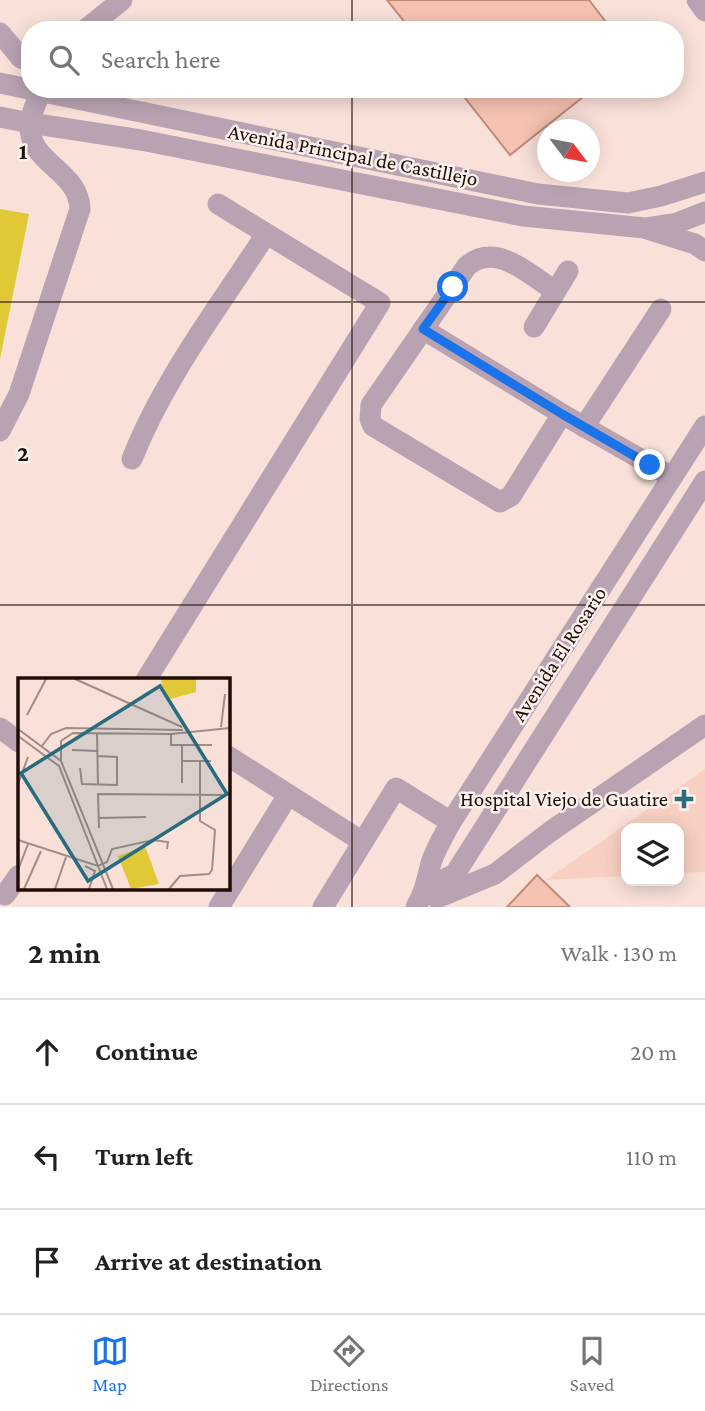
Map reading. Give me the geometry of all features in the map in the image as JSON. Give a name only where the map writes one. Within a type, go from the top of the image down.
[{"type":"street","points":[[96,21],[122,0]]},
{"type":"street","points":[[118,21],[141,0]]},
{"type":"street","points":[[697,0],[705,11]]},
{"type":"street","points":[[0,33],[21,58]]},
{"type":"street","name":"Avenida Principal de Castillejo","points":[[0,83],[21,87]]},
{"type":"street","points":[[0,431],[19,394],[80,209],[76,188],[41,155],[33,143],[30,123],[39,98]]},
{"type":"street","name":"Avenida Principal de Castillejo","points":[[75,98],[538,194],[628,203],[705,182]]},
{"type":"street","name":"Avenida Principal de Castillejo","points":[[0,117],[141,140],[523,216],[645,228],[677,223],[705,212]]},
{"type":"street","points":[[147,678],[380,303],[218,204]]},
{"type":"street","points":[[645,228],[695,244],[705,251]]},
{"type":"street","points":[[132,459],[165,390],[266,234]]},
{"type":"street","points":[[555,291],[504,258],[488,256],[475,259],[467,266],[371,405],[370,419],[373,426],[499,502],[511,496],[562,414]]},
{"type":"street","points":[[534,327],[568,271]]},
{"type":"street","points":[[584,427],[661,309]]},
{"type":"street","points":[[423,329],[672,477]]},
{"type":"street","name":"Avenida El Rosario","points":[[420,900],[431,864],[451,821],[705,426]]},
{"type":"street","name":"Avenida El Rosario","points":[[420,900],[455,874],[705,481]]},
{"type":"street","points":[[420,900],[495,874],[551,831],[705,725]]},
{"type":"street","points":[[0,728],[18,741]]},
{"type":"street","points":[[229,757],[363,842]]},
{"type":"street","points":[[323,907],[396,788],[451,821]]},
{"type":"street","points":[[233,873],[288,795]]},
{"type":"street","points":[[5,895],[18,876]]},
{"type":"street","points":[[219,907],[226,890]]},
{"type":"shaded area","points":[[0,209],[29,214],[0,359]]},
{"type":"shaded area","name":"Hospital Viejo de Guatire","points":[[705,769],[705,872],[684,873],[684,823],[628,823]]},
{"type":"shaded area","name":"Hospital Viejo de Guatire","points":[[621,828],[621,876],[546,880]]},
{"type":"building","points":[[387,0],[589,0],[605,21],[404,21]]},
{"type":"building","points":[[465,98],[582,98],[555,119],[537,119],[537,134],[510,155]]},
{"type":"building","points":[[537,875],[570,907],[507,907]]},
{"type":"place","name":"Hospital Viejo de Guatire","points":[[684,799]]},
{"type":"route","points":[[453,287],[423,329],[650,465]]}]
